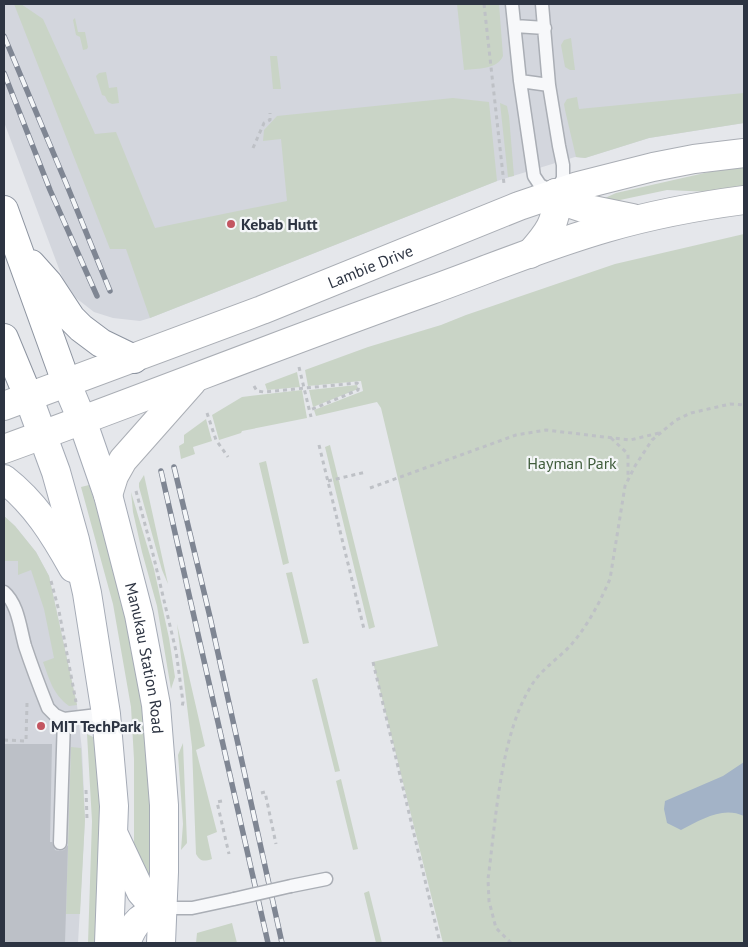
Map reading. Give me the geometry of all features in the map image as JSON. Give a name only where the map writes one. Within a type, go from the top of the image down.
[{"type":"main road","name":"Lambie Drive","points":[[16,401],[309,291],[519,206],[556,193],[652,167],[694,159],[744,153]]},
{"type":"main road","points":[[556,193],[574,205],[583,208],[640,220]]},
{"type":"main road","points":[[530,254],[551,227],[557,207],[556,193]]},
{"type":"main road","points":[[4,449],[195,379],[293,340],[605,228],[704,205],[744,200]]},
{"type":"main road","name":"Manukau Station Road","points":[[4,210],[108,495],[139,615],[156,705],[164,805],[161,943]]},
{"type":"main road","points":[[17,248],[48,283],[81,328],[101,343],[134,358]]},
{"type":"main road","points":[[4,338],[16,401],[42,435],[65,500],[87,593],[106,714],[112,776],[113,832],[109,943]]},
{"type":"main road","points":[[108,495],[114,476],[123,460],[195,379]]},
{"type":"main road","points":[[4,479],[19,490],[41,516],[53,533],[87,593]]},
{"type":"main road","points":[[113,832],[142,892],[149,901],[163,908]]},
{"type":"main road","points":[[126,943],[136,922],[144,915],[163,908]]},
{"type":"lane","points":[[512,4],[520,81],[534,176],[540,185],[556,193],[563,178],[563,165],[558,146],[549,85],[542,4]]},
{"type":"lane","points":[[515,26],[545,28]]},
{"type":"lane","points":[[520,81],[549,85]]},
{"type":"lane","points":[[4,592],[10,597],[14,606],[37,680],[48,708],[55,715],[64,719],[106,714]]},
{"type":"lane","points":[[60,843],[64,719]]},
{"type":"lane","points":[[163,908],[192,908],[326,879]]},
{"type":"path","points":[[484,4],[504,184]]},
{"type":"path","points":[[253,148],[264,123],[270,120],[270,113]]},
{"type":"path","points":[[300,367],[311,417]]},
{"type":"path","points":[[254,386],[257,391],[262,392],[357,383],[360,385],[358,390],[310,410]]},
{"type":"path","points":[[510,943],[496,928],[489,901],[488,879],[507,748],[518,715],[534,682],[571,645],[584,629],[604,592],[610,579],[626,486],[635,466],[652,440],[676,420],[691,414],[730,404],[744,405]]},
{"type":"path","points":[[207,413],[216,440],[228,457]]},
{"type":"path","points":[[370,488],[516,435],[546,430],[630,440],[660,433]]},
{"type":"path","points":[[610,438],[628,454],[628,481]]},
{"type":"path","points":[[319,445],[364,629]]},
{"type":"path","points":[[328,481],[366,472]]},
{"type":"path","points":[[134,484],[154,554],[176,651],[183,702],[181,709]]},
{"type":"path","points":[[49,578],[59,611],[79,718]]},
{"type":"path","points":[[373,662],[440,943]]},
{"type":"path","points":[[4,740],[26,741],[27,703],[37,680]]},
{"type":"path","points":[[86,789],[87,824]]},
{"type":"path","points":[[263,792],[276,844]]},
{"type":"path","points":[[222,801],[217,802],[229,854]]},
{"type":"shaded area","points":[[4,4],[744,4],[744,123],[649,138],[585,158],[575,157],[497,181],[150,318],[140,321],[113,318],[94,312],[76,298],[64,282],[4,122]]},
{"type":"shaded area","name":"MIT TechPark","points":[[4,516],[15,526],[36,552],[49,576],[77,705],[82,750],[85,819],[78,943],[4,943]]},
{"type":"green space","points":[[14,4],[21,4],[43,19],[95,134],[116,132],[155,228],[287,201],[281,139],[263,141],[264,130],[277,116],[453,98],[489,102],[497,181],[150,318],[126,249],[110,249]]},
{"type":"green space","points":[[457,4],[499,4],[503,56],[496,64],[486,68],[464,70]]},
{"type":"green space","points":[[75,18],[78,32],[85,32],[87,49],[83,50],[80,37],[76,35],[73,20]]},
{"type":"green space","points":[[571,38],[575,70],[565,67],[561,45],[564,40]]},
{"type":"green space","points":[[270,56],[277,56],[281,89],[273,89]]},
{"type":"green space","points":[[106,72],[109,88],[117,87],[119,103],[112,104],[102,95],[96,76],[99,73]]},
{"type":"green space","points":[[744,93],[744,123],[649,138],[585,158],[576,157],[564,104],[567,99],[577,97],[579,109]]},
{"type":"green space","points":[[500,103],[507,106],[509,116],[514,176],[508,177]]},
{"type":"green space","points":[[744,166],[744,192],[667,190],[613,201],[605,198],[616,193]]},
{"type":"green space","name":"Hayman Park","points":[[744,234],[744,943],[443,943],[373,662],[438,646],[381,408],[377,402],[316,416],[314,410],[363,391],[361,381],[308,386],[305,370],[615,264]]},
{"type":"green space","points":[[297,372],[300,387],[267,390],[265,384]]},
{"type":"green space","points":[[357,385],[358,389],[313,407],[309,390]]},
{"type":"green space","points":[[302,390],[307,418],[242,431],[219,440],[212,415],[242,397]]},
{"type":"green space","points":[[206,419],[212,441],[193,447],[195,454],[181,459],[179,446],[184,443],[184,435]]},
{"type":"green space","points":[[330,445],[375,627],[369,629],[325,447]]},
{"type":"green space","points":[[266,461],[289,563],[283,565],[259,463]]},
{"type":"green space","points":[[144,475],[168,584],[162,570],[139,487],[139,483]]},
{"type":"green space","points":[[89,485],[113,558],[144,702],[150,820],[149,881],[134,855],[134,759],[131,707],[113,604],[81,487]]},
{"type":"green space","points":[[131,492],[154,569],[169,638],[175,677],[171,689],[157,606],[142,552],[133,512]]},
{"type":"green space","points":[[4,516],[15,526],[36,552],[49,576],[77,705],[69,706],[59,697],[48,675],[43,662],[54,658],[44,609],[31,570],[18,575],[18,561],[4,561]]},
{"type":"green space","points":[[292,572],[309,643],[303,644],[286,573]]},
{"type":"green space","points":[[177,624],[205,746],[196,750],[217,832],[207,836],[212,859],[206,860],[200,859],[196,854],[192,747]]},
{"type":"green space","points":[[317,678],[340,771],[335,772],[312,680]]},
{"type":"green space","points":[[87,734],[93,737],[99,788],[100,840],[96,943],[88,943],[92,821]]},
{"type":"green space","points":[[183,743],[187,843],[181,850],[183,824],[178,755]]},
{"type":"green space","points":[[71,747],[81,748],[85,819],[80,914],[66,914]]},
{"type":"green space","points":[[341,779],[358,849],[353,850],[336,781]]},
{"type":"green space","points":[[369,891],[382,943],[376,943],[364,893]]},
{"type":"green space","points":[[232,923],[237,943],[196,943],[197,933]]},
{"type":"water","points":[[744,762],[744,816],[736,813],[720,813],[681,830],[667,823],[664,809],[665,801],[723,776]]},
{"type":"building","name":"MIT TechPark","points":[[4,744],[52,744],[50,842],[52,842],[55,850],[59,851],[64,850],[68,845],[65,943],[4,943]]},
{"type":"railway","points":[[4,36],[110,291]]},
{"type":"railway","points":[[4,73],[50,190],[97,296]]},
{"type":"railway","points":[[174,467],[210,617],[282,943]]},
{"type":"railway","points":[[161,471],[268,943]]},
{"type":"place","name":"Kebab Hutt","points":[[231,224]]},
{"type":"place","name":"MIT TechPark","points":[[41,726]]}]
